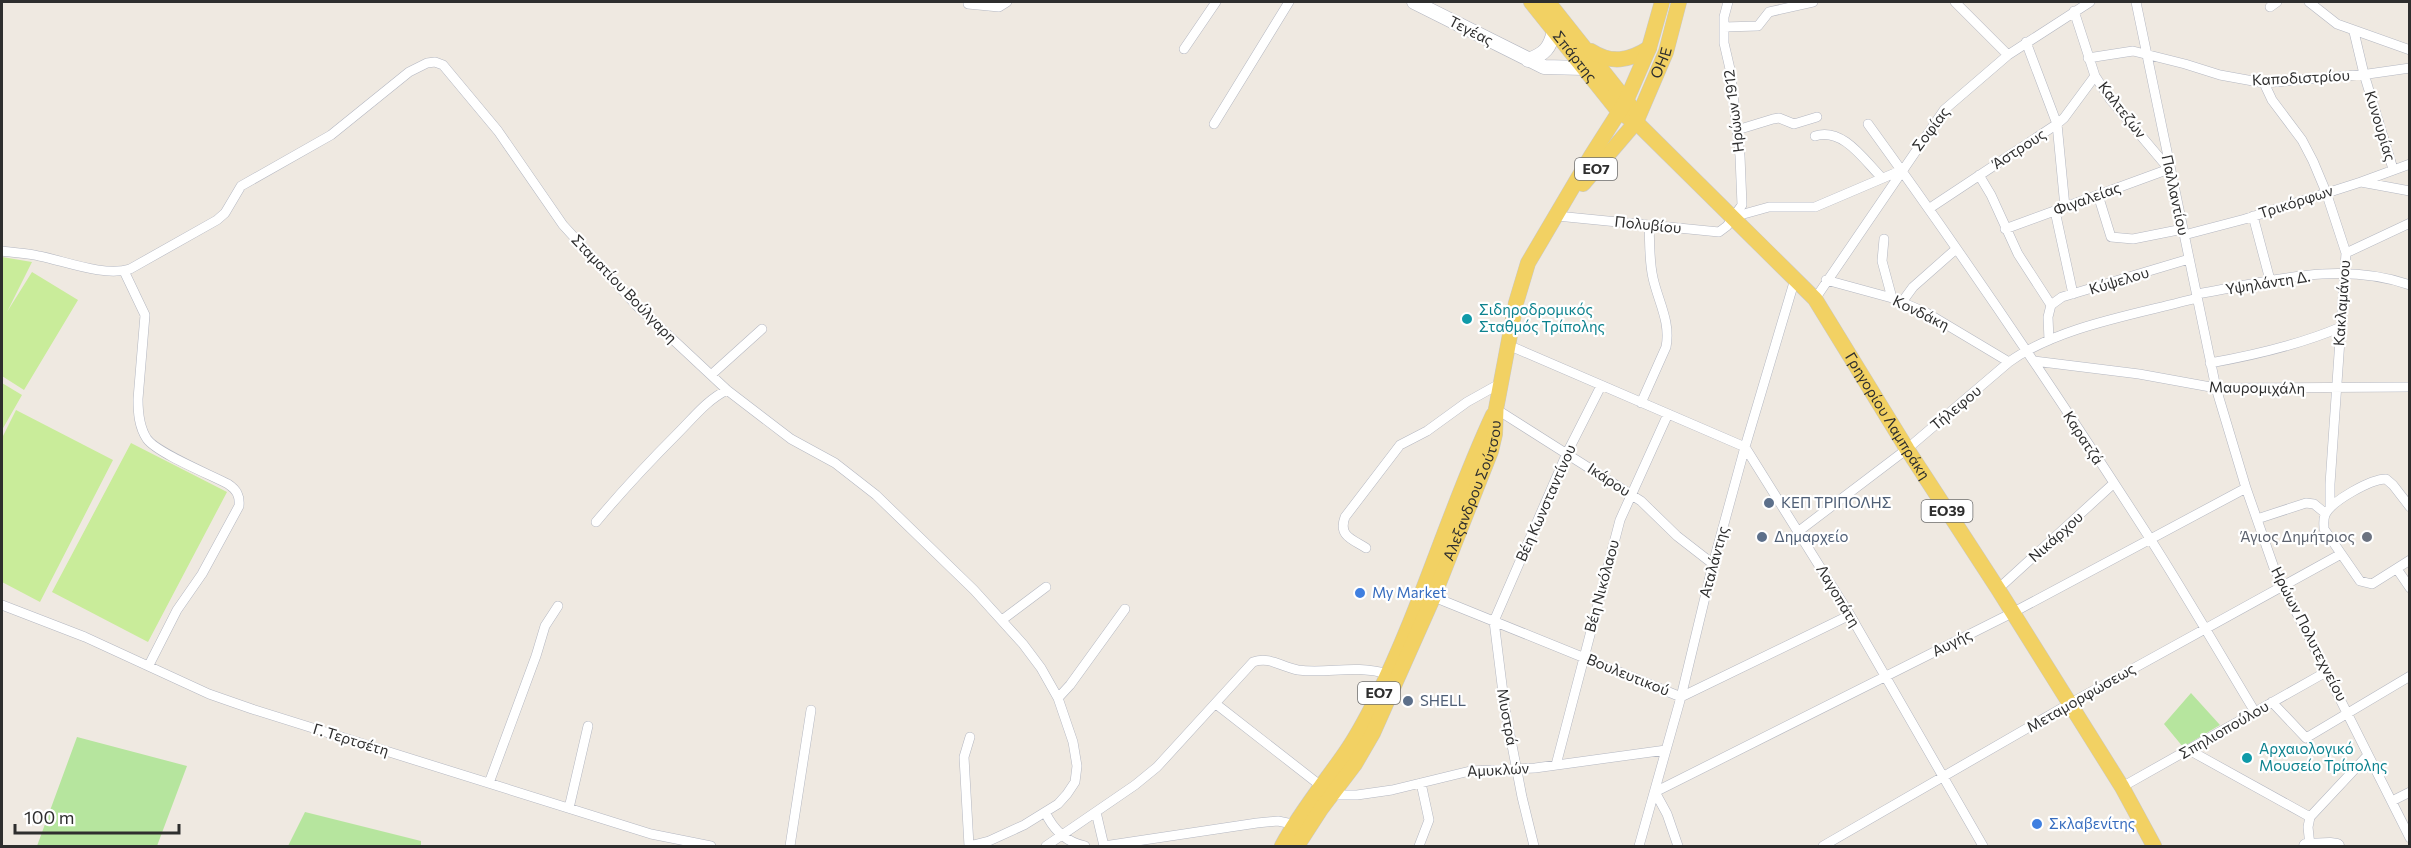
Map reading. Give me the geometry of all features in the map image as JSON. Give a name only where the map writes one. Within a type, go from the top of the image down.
[{"type":"main road","name":"Τεγέας","points":[[1414,2],[1528,60],[1552,68],[1584,68]]},
{"type":"main road","name":"Σπάρτης","points":[[1531,2],[1584,68],[1623,106]]},
{"type":"main road","name":"Σπάρτης","points":[[1548,2],[1582,44],[1623,106]]},
{"type":"main road","name":"ΟΗΕ","points":[[1623,106],[1649,48],[1662,2]]},
{"type":"main road","name":"ΟΗΕ","points":[[1636,122],[1666,52],[1679,2]]},
{"type":"main road","points":[[1528,60],[1545,53],[1551,46],[1554,31]]},
{"type":"main road","points":[[1582,44],[1597,55],[1613,60],[1629,58],[1649,48]]},
{"type":"main road","name":"ΕΟ39","points":[[1623,106],[1633,110],[1636,122]]},
{"type":"main road","name":"Αλεξανδρου Σούτσου","points":[[1326,790],[1355,764],[1373,733],[1427,595],[1477,448],[1496,409],[1516,303],[1528,263],[1623,106]]},
{"type":"main road","name":"Αλεξανδρου Σούτσου","points":[[1557,216],[1636,122]]},
{"type":"main road","name":"Γρηγορίου Λαμπράκη","points":[[1636,122],[1815,299],[1907,449],[2122,787],[2151,844]]},
{"type":"main road","name":"Αλεξανδρου Σούτσου","points":[[1282,846],[1301,826],[1326,790],[1362,726],[1427,595]]},
{"type":"main road","name":"Αλεξανδρου Σούτσου","points":[[1297,846],[1301,826]]},
{"type":"main road","points":[[2308,846],[2337,846]]},
{"type":"street","points":[[968,4],[999,7],[1007,2]]},
{"type":"street","points":[[1184,49],[1216,2]]},
{"type":"street","points":[[1214,124],[1289,2]]},
{"type":"street","name":"Ηρώων 1912","points":[[1728,2],[1724,43],[1730,69],[1737,130],[1742,205],[1732,217]]},
{"type":"street","points":[[1724,27],[1758,26],[1774,6],[1804,5],[1813,2]]},
{"type":"street","points":[[1955,2],[2008,55]]},
{"type":"street","name":"Σοφίας","points":[[1815,299],[1944,110],[2008,55],[2087,2]]},
{"type":"street","name":"Παλλαντίου","points":[[2136,2],[2216,388]]},
{"type":"street","points":[[2309,2],[2333,22],[2354,32],[2409,50]]},
{"type":"street","name":"Καλτεζών","points":[[2074,11],[2095,76],[2110,99],[2169,169]]},
{"type":"street","name":"Κυνουρίας","points":[[2354,32],[2364,74],[2393,169]]},
{"type":"street","points":[[2026,42],[2057,124],[2060,209],[2073,294]]},
{"type":"street","name":"Καποδιστρίου","points":[[2088,58],[2119,52],[2146,53],[2220,75],[2264,82],[2409,68]]},
{"type":"street","name":"Σταματίου Βούλγαρη","points":[[2,251],[36,255],[104,271],[123,271],[139,266],[218,220],[225,213],[241,186],[331,135],[409,72],[427,63],[435,62],[443,65],[498,131],[563,225],[636,305],[727,390],[791,439],[835,463],[876,495],[1002,620],[1023,644],[1041,668],[1058,698],[1072,742],[1075,782],[1067,794],[1045,812]]},
{"type":"street","name":"Άστρους","points":[[1929,208],[2057,124],[2095,76]]},
{"type":"street","name":"Κακλαμάνου","points":[[2264,82],[2272,100],[2302,140],[2326,192],[2346,253],[2328,510],[2324,529],[2360,581],[2372,584],[2397,569]]},
{"type":"street","points":[[1737,130],[1779,118],[1794,124],[1817,117]]},
{"type":"street","name":"Καρατζά","points":[[1868,124],[2034,361],[2150,539],[2255,712]]},
{"type":"street","points":[[1815,136],[1836,135],[1882,178]]},
{"type":"street","points":[[2361,182],[2409,164]]},
{"type":"street","name":"Φιγαλείας","points":[[2005,229],[2169,169]]},
{"type":"street","points":[[1732,217],[1769,207],[1815,207],[1902,170]]},
{"type":"street","points":[[1979,175],[1991,195],[2005,229],[2051,306],[2048,317],[2049,340]]},
{"type":"street","name":"Τρικόρφων","points":[[2098,195],[2111,237],[2133,239],[2183,232],[2253,216],[2361,182],[2409,191]]},
{"type":"street","name":"Πολυβίου","points":[[1557,216],[1719,232],[1727,226],[1732,217]]},
{"type":"street","points":[[2253,216],[2270,280]]},
{"type":"street","points":[[2346,253],[2409,223]]},
{"type":"street","points":[[1641,403],[1668,338],[1665,316],[1653,277],[1649,225]]},
{"type":"street","points":[[1884,239],[1882,261],[1897,300],[1956,249]]},
{"type":"street","name":"Κύψελου","points":[[2051,306],[2062,297],[2189,259]]},
{"type":"street","points":[[123,271],[145,315],[138,399],[142,431],[153,446],[234,488],[240,499],[239,506],[202,574],[177,610],[149,665]]},
{"type":"street","name":"Υψηλάντη Δ.","points":[[2026,350],[2085,327],[2197,296],[2270,280],[2315,274],[2379,275],[2409,285]]},
{"type":"street","name":"Αταλάντης","points":[[1639,846],[1656,792],[1745,447],[1795,279]]},
{"type":"street","name":"Κονδάκη","points":[[1826,280],[1897,300],[1927,313],[2009,362]]},
{"type":"street","points":[[2210,363],[2272,351],[2341,327]]},
{"type":"street","points":[[711,375],[762,329]]},
{"type":"street","points":[[1508,345],[1745,447]]},
{"type":"street","name":"Τήλεφου","points":[[1799,531],[1907,449],[2026,350]]},
{"type":"street","name":"Μαυρομιχάλη","points":[[2034,361],[2139,374],[2216,388],[2409,387]]},
{"type":"street","points":[[1366,548],[1349,537],[1342,525],[1391,455],[1405,441],[1427,431],[1467,402],[1501,383]]},
{"type":"street","name":"Βέη Κωνσταντίνου","points":[[1494,621],[1567,453],[1601,386]]},
{"type":"street","name":"Ηρώων Πολυτεχνείου","points":[[2216,388],[2246,488],[2274,568],[2409,838]]},
{"type":"street","points":[[596,522],[639,472],[703,406],[727,390]]},
{"type":"street","name":"Ικάρου","points":[[1496,409],[1631,494],[1685,543],[1713,564]]},
{"type":"street","name":"Βέη Νικόλαου","points":[[1556,765],[1620,520],[1668,414]]},
{"type":"street","name":"Λαγοπάτη","points":[[1745,447],[1850,615],[1983,846]]},
{"type":"street","points":[[2257,519],[2306,503],[2328,510],[2339,500],[2376,479],[2386,479],[2409,506]]},
{"type":"street","name":"Νικάρχου","points":[[1998,589],[2114,484]]},
{"type":"street","name":"Αυγής","points":[[1656,792],[2012,613],[2246,488]]},
{"type":"street","name":"Μεταμορφώσεως","points":[[1823,846],[2069,704],[2341,554]]},
{"type":"street","points":[[2409,560],[2397,569],[2409,588]]},
{"type":"street","points":[[1002,620],[1046,586]]},
{"type":"street","name":"Βουλευτικού","points":[[1427,595],[1681,697],[1850,615]]},
{"type":"street","name":"Γ. Τερτσέτη","points":[[2,605],[85,637],[209,694],[252,709],[651,834],[711,846]]},
{"type":"street","points":[[489,783],[545,626],[558,606]]},
{"type":"street","points":[[1058,698],[1125,609]]},
{"type":"street","name":"Μυστρά","points":[[1494,621],[1496,651],[1517,769],[1534,846]]},
{"type":"street","points":[[1046,846],[1157,767],[1252,663],[1269,660],[1299,670],[1353,668],[1370,669],[1388,674]]},
{"type":"street","name":"Σπηλιοπούλου","points":[[2122,787],[2326,672]]},
{"type":"street","points":[[2272,702],[2306,738],[2409,676]]},
{"type":"street","points":[[1216,704],[1326,790]]},
{"type":"street","points":[[790,846],[811,710]]},
{"type":"street","points":[[568,808],[588,726]]},
{"type":"street","points":[[970,737],[964,757],[969,846],[1010,832],[1045,812],[1054,828],[1063,836],[1085,846]]},
{"type":"street","name":"Αμυκλών","points":[[1326,790],[1342,796],[1357,795],[1470,771],[1556,765],[1666,750]]},
{"type":"street","points":[[2189,750],[2310,817]]},
{"type":"street","points":[[2308,846],[2310,817],[2368,755]]},
{"type":"street","points":[[1419,846],[1429,820],[1421,783]]},
{"type":"street","points":[[1656,792],[1667,814],[1678,846]]},
{"type":"street","points":[[2392,801],[2409,792]]},
{"type":"street","points":[[1096,812],[1104,846],[1244,824],[1278,821],[1301,826]]},
{"type":"green space","points":[[2,257],[32,262],[7,312],[32,272],[78,300],[24,390],[2,376]]},
{"type":"green space","points":[[2,383],[22,395],[2,430]]},
{"type":"green space","points":[[16,410],[113,460],[40,602],[2,582],[2,438]]},
{"type":"green space","points":[[131,443],[227,492],[148,642],[52,592]]},
{"type":"green space","points":[[2191,693],[2220,725],[2183,747],[2164,724]]},
{"type":"green space","points":[[77,737],[187,766],[157,846],[37,846]]},
{"type":"green space","points":[[305,812],[421,841],[421,846],[288,846]]},
{"type":"place","name":"Σιδηροδρομικός Σταθμός Τρίπολης","points":[[1467,319]]},
{"type":"place","name":"ΚΕΠ ΤΡΙΠΟΛΗΣ","points":[[1769,503]]},
{"type":"place","name":"Δημαρχείο","points":[[1762,537]]},
{"type":"place","name":"Άγιος Δημήτριος","points":[[2367,537]]},
{"type":"place","name":"My Market","points":[[1360,593]]},
{"type":"place","name":"SHELL","points":[[1408,701]]},
{"type":"place","name":"Αρχαιολογικό Μουσείο Τρίπολης","points":[[2247,758]]},
{"type":"place","name":"Σκλαβενίτης","points":[[2037,824]]}]
